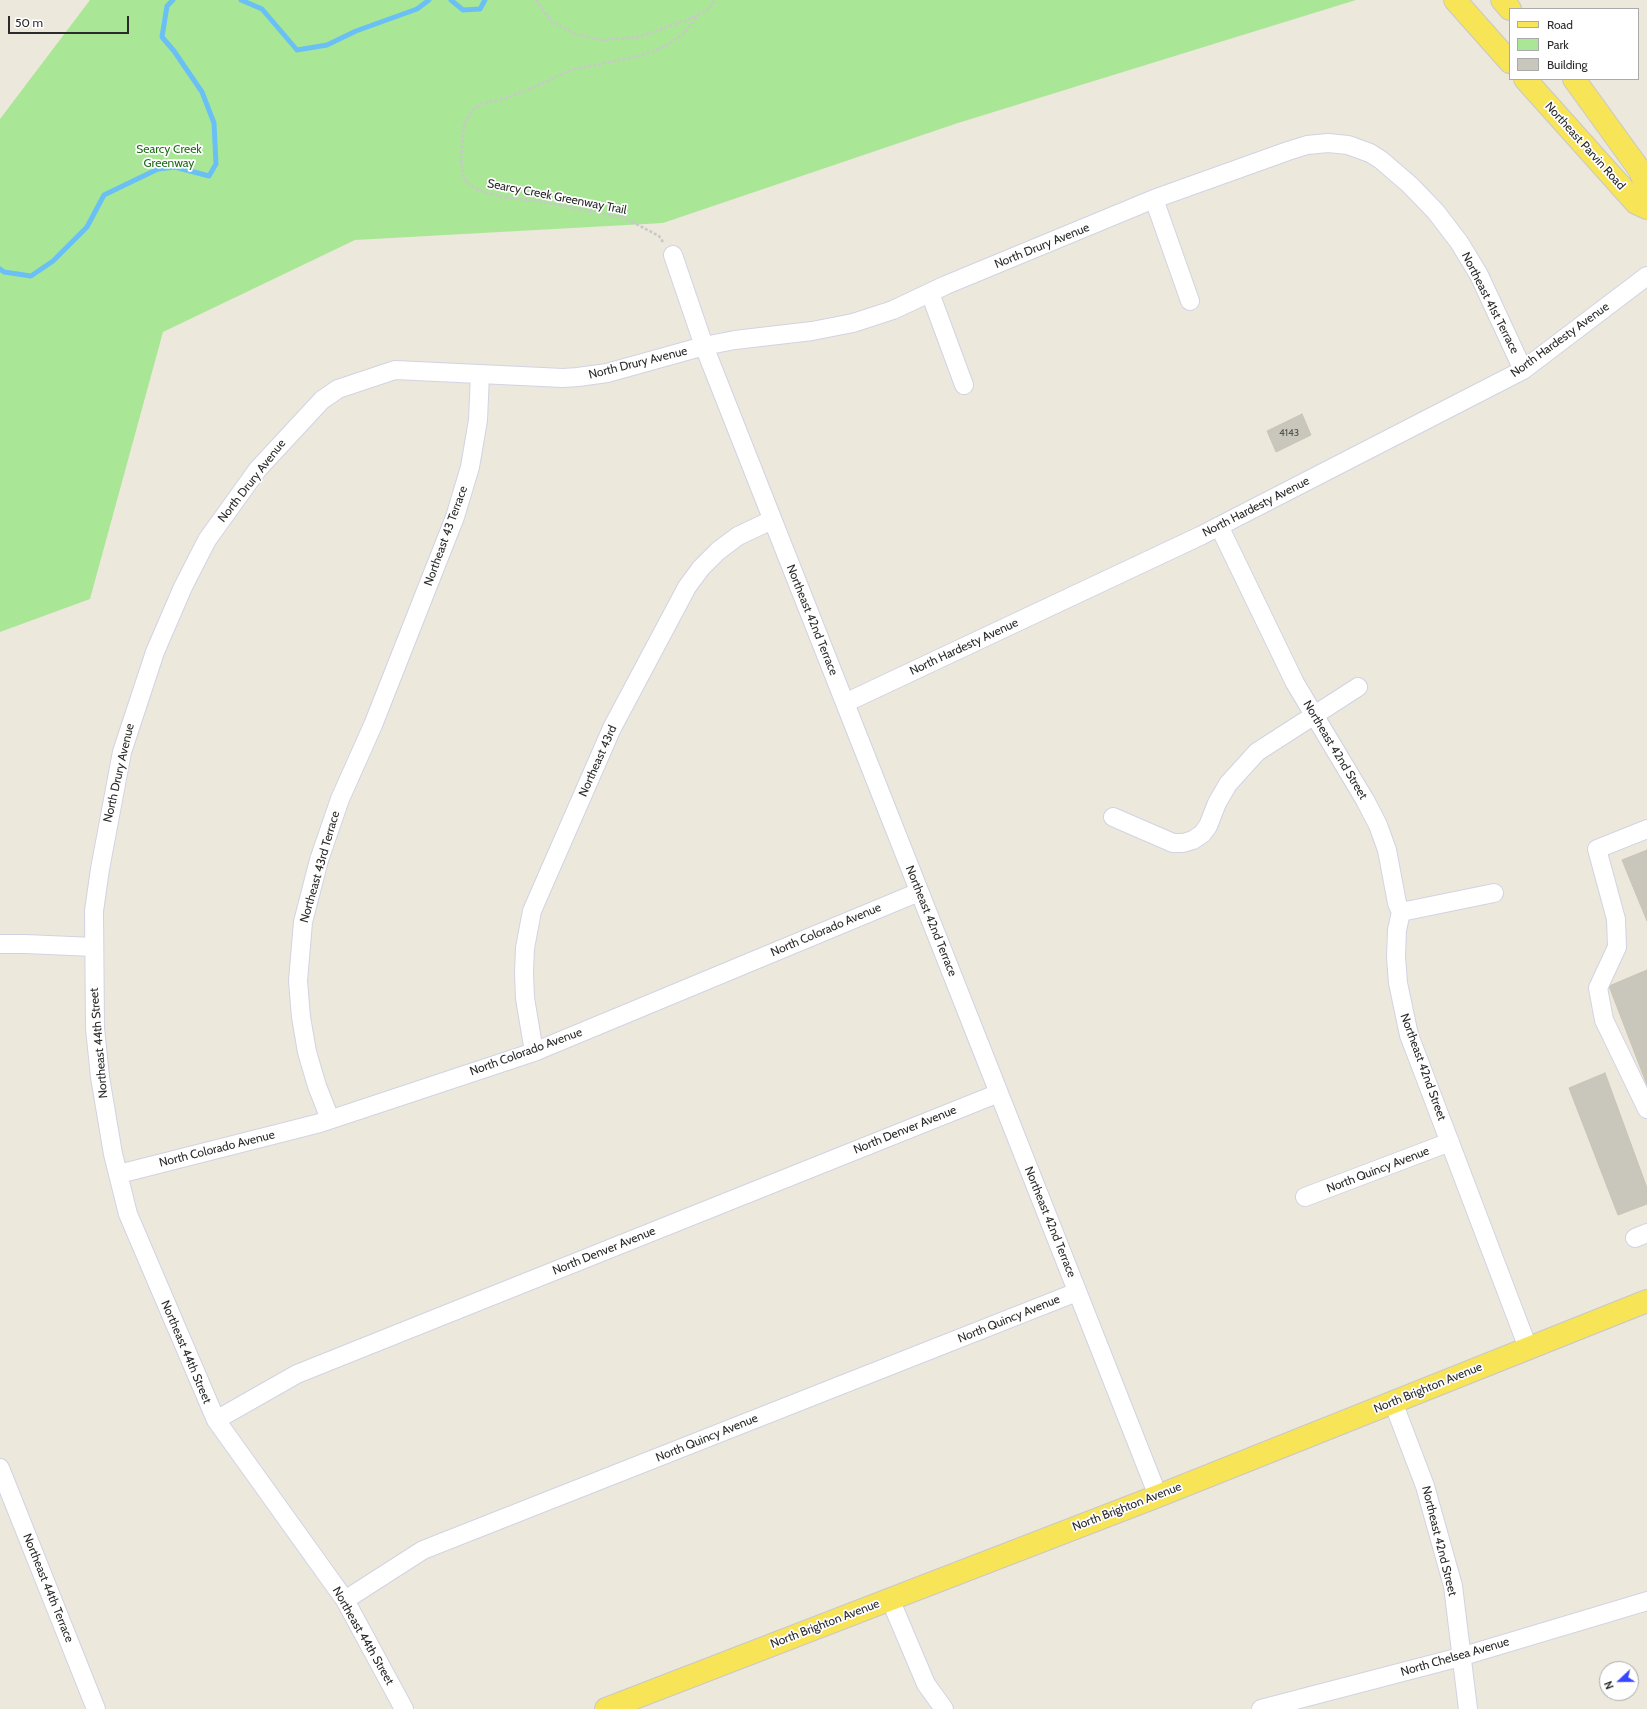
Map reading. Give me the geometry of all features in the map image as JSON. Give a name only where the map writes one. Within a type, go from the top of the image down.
[{"type":"main road","points":[[1455,0],[1509,61]]},
{"type":"main road","points":[[1502,0],[1509,8]]},
{"type":"main road","name":"Northeast Parvin Road","points":[[1526,80],[1636,203],[1647,208]]},
{"type":"main road","name":"Northeast Parvin Road","points":[[1575,80],[1639,169],[1647,187]]},
{"type":"main road","name":"North Brighton Avenue","points":[[608,1709],[1158,1496],[1647,1301]]},
{"type":"street","name":"North Drury Avenue","points":[[94,947],[94,911],[100,869],[122,752],[155,652],[183,588],[207,540],[223,516],[258,469],[289,434],[322,400],[338,389],[395,370],[563,378],[578,377],[607,373],[704,346],[812,331],[853,323],[893,310],[946,285],[1154,199],[1308,145],[1328,143],[1348,145],[1370,153]]},
{"type":"street","name":"Northeast 41st Terrace","points":[[1370,153],[1381,160],[1410,185],[1436,212],[1459,242],[1479,275],[1523,370]]},
{"type":"street","points":[[1154,199],[1190,301]]},
{"type":"street","name":"North Drury Avenue","points":[[673,255],[704,346]]},
{"type":"street","name":"North Hardesty Avenue","points":[[845,703],[1219,526],[1523,370],[1647,276]]},
{"type":"street","points":[[930,293],[964,385]]},
{"type":"street","name":"Northeast 42nd Terrace","points":[[704,346],[1158,1496]]},
{"type":"street","name":"Northeast 43 Terrace","points":[[413,624],[455,517],[470,467],[478,420],[480,374]]},
{"type":"street","name":"Northeast 43rd","points":[[534,1052],[525,998],[524,973],[525,948],[532,911],[612,728],[686,588],[718,551],[738,536],[772,520]]},
{"type":"street","name":"Northeast 42nd Street","points":[[1219,526],[1295,683],[1366,800],[1378,825],[1394,876],[1397,903],[1401,912],[1397,930],[1396,957],[1402,1009],[1409,1035],[1528,1348]]},
{"type":"street","name":"Northeast 43rd Terrace","points":[[330,1120],[317,1086],[309,1059],[301,1017],[298,981],[303,922],[319,860],[340,799],[373,726],[413,624]]},
{"type":"street","points":[[1113,817],[1173,843],[1183,843],[1193,840],[1202,834],[1208,826],[1217,803],[1228,784],[1257,752],[1358,687]]},
{"type":"street","points":[[1647,829],[1597,849],[1616,919],[1617,947],[1598,988],[1604,1020],[1647,1109]]},
{"type":"street","name":"North Colorado Avenue","points":[[119,1174],[330,1120],[534,1052],[919,892]]},
{"type":"street","points":[[1401,912],[1494,893]]},
{"type":"street","points":[[0,944],[94,947]]},
{"type":"street","name":"Northeast 44th Street","points":[[94,947],[95,1028],[100,1077],[113,1154],[128,1214],[216,1420],[345,1600],[404,1709]]},
{"type":"street","name":"North Denver Avenue","points":[[216,1420],[297,1374],[999,1093]]},
{"type":"street","name":"North Quincy Avenue","points":[[1305,1197],[1450,1142]]},
{"type":"street","name":"North Quincy Avenue","points":[[345,1600],[423,1550],[1077,1292]]},
{"type":"street","name":"Northeast 42nd Street","points":[[1392,1402],[1425,1486],[1453,1586],[1460,1657],[1468,1709]]},
{"type":"street","name":"Northeast 44th Terrace","points":[[0,1468],[96,1709]]},
{"type":"street","points":[[890,1599],[926,1684],[944,1709]]},
{"type":"street","name":"North Chelsea Avenue","points":[[1261,1709],[1460,1657],[1647,1601]]},
{"type":"path","name":"Searcy Creek Greenway Trail","points":[[536,0],[551,21],[575,34],[602,40],[639,37],[700,13],[710,8],[715,0]]},
{"type":"path","name":"Searcy Creek Greenway Trail","points":[[673,255],[659,236],[625,218],[537,201],[502,197],[475,189],[464,179],[461,159],[464,124],[472,110],[481,104],[506,98],[535,87],[570,70],[639,56],[666,46],[684,33],[700,13]]},
{"type":"green space","name":"Searcy Creek Greenway","points":[[90,0],[1356,0],[958,123],[663,223],[355,240],[163,332],[90,599],[0,632],[0,119]]},
{"type":"building","points":[[1302,414],[1311,435],[1276,452],[1267,431]]},
{"type":"building","points":[[1647,850],[1647,921],[1622,860]]},
{"type":"building","points":[[1647,970],[1647,1085],[1609,986]]},
{"type":"building","points":[[1605,1073],[1647,1188],[1647,1204],[1618,1215],[1569,1088]]},
{"type":"waterway","points":[[0,269],[4,272],[31,276],[53,261],[87,227],[104,195],[158,169],[175,167],[209,176],[216,164],[214,123],[202,92],[174,51],[162,37],[167,6],[173,0]]},
{"type":"waterway","points":[[241,0],[262,9],[297,50],[327,45],[356,31],[417,9],[429,0]]},
{"type":"waterway","points":[[451,0],[463,10],[480,9],[485,0]]}]
